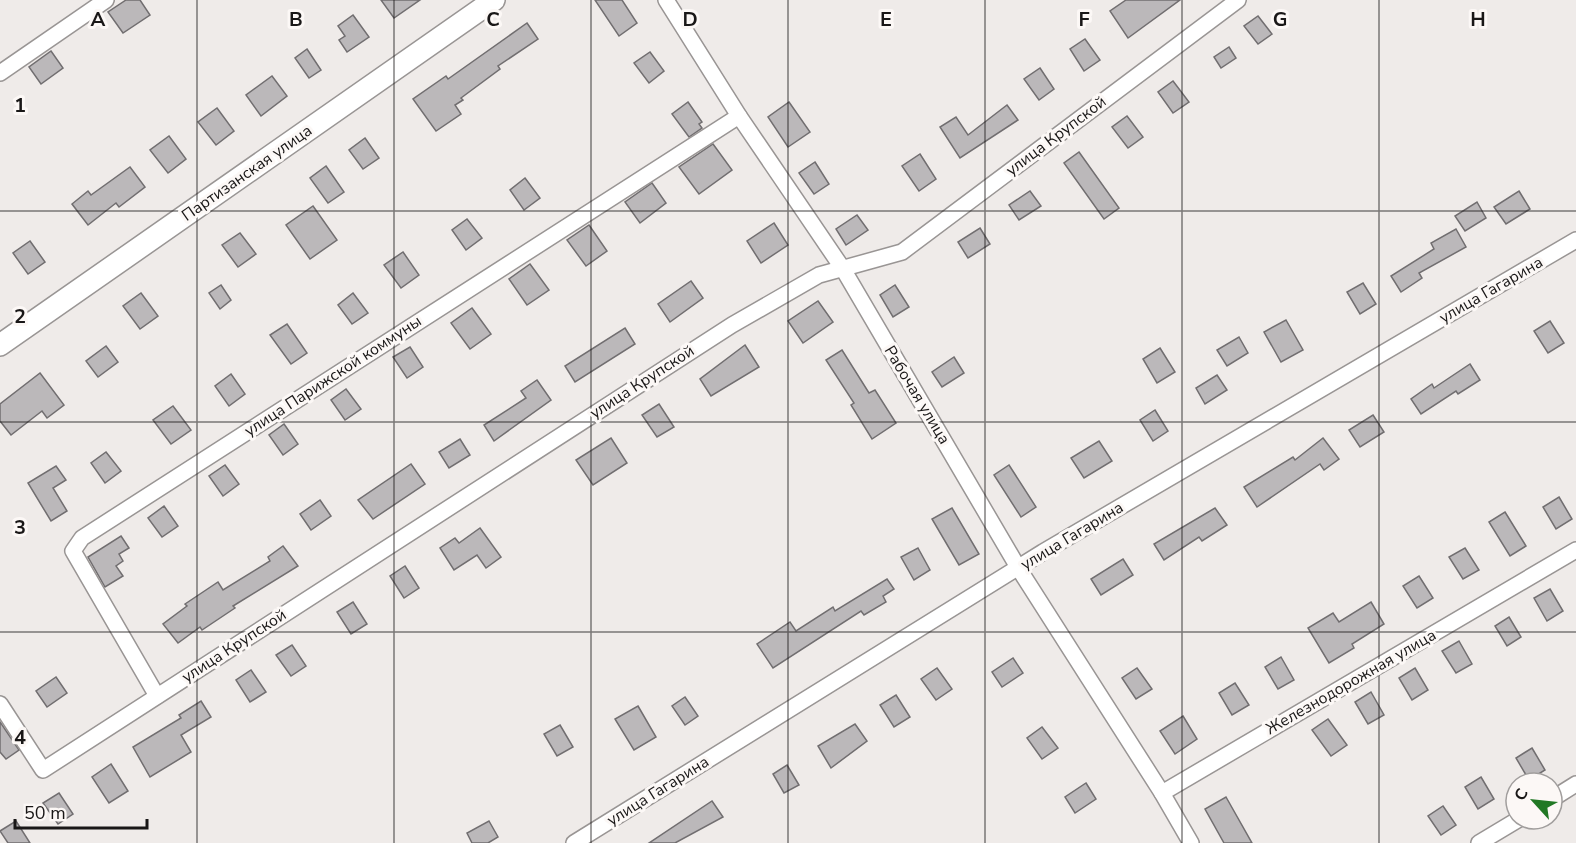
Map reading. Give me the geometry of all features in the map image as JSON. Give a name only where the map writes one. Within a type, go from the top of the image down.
[{"type":"main road","name":"Партизанская улица","points":[[0,345],[494,0]]},
{"type":"street","points":[[0,74],[106,0]]},
{"type":"street","name":"Рабочая улица","points":[[666,0],[739,116],[843,269],[1020,569],[1162,793]]},
{"type":"street","name":"улица Крупской","points":[[0,704],[43,770],[732,325],[801,283],[819,274],[902,252],[1238,0]]},
{"type":"street","name":"улица Парижской коммуны","points":[[157,696],[73,551],[82,538],[739,116]]},
{"type":"street","name":"улица Гагарина","points":[[574,843],[1020,569],[1043,552],[1576,240]]},
{"type":"street","name":"Железнодорожная улица","points":[[1162,793],[1576,550]]},
{"type":"street","points":[[1162,793],[1191,843]]},
{"type":"street","points":[[1479,843],[1504,828]]},
{"type":"building","points":[[126,0],[140,0],[150,15],[123,33],[108,12]]},
{"type":"building","points":[[381,0],[420,0],[394,18]]},
{"type":"building","points":[[595,0],[622,0],[637,23],[619,36]]},
{"type":"building","points":[[1126,0],[1180,0],[1128,38],[1110,11]]},
{"type":"building","points":[[353,15],[369,37],[347,52],[339,40],[345,36],[338,26]]},
{"type":"building","points":[[1258,16],[1272,34],[1258,44],[1244,26]]},
{"type":"building","points":[[527,23],[538,39],[498,66],[500,69],[461,98],[463,100],[455,105],[461,114],[436,131],[413,99],[446,76],[448,79]]},
{"type":"building","points":[[1085,39],[1100,60],[1084,71],[1070,49]]},
{"type":"building","points":[[1229,47],[1236,58],[1221,68],[1214,57]]},
{"type":"building","points":[[307,49],[321,70],[309,78],[295,58]]},
{"type":"building","points":[[51,51],[63,68],[41,84],[29,67]]},
{"type":"building","points":[[650,52],[664,71],[649,83],[634,63]]},
{"type":"building","points":[[1040,68],[1054,89],[1039,100],[1024,79]]},
{"type":"building","points":[[272,76],[287,96],[261,116],[246,95]]},
{"type":"building","points":[[1173,81],[1189,102],[1173,113],[1158,92]]},
{"type":"building","points":[[688,102],[702,122],[699,124],[702,128],[689,137],[672,114]]},
{"type":"building","points":[[789,102],[810,132],[788,147],[768,117]]},
{"type":"building","points":[[1007,105],[1018,120],[960,158],[940,127],[956,117],[968,135]]},
{"type":"building","points":[[217,108],[234,131],[216,145],[198,122]]},
{"type":"building","points":[[1127,116],[1143,137],[1128,148],[1112,127]]},
{"type":"building","points":[[169,136],[186,159],[168,173],[150,150]]},
{"type":"building","points":[[365,138],[379,158],[363,169],[349,150]]},
{"type":"building","points":[[713,144],[732,170],[699,194],[679,167]]},
{"type":"building","points":[[1079,152],[1119,208],[1104,219],[1064,163]]},
{"type":"building","points":[[920,154],[936,179],[919,191],[902,166]]},
{"type":"building","points":[[815,162],[829,184],[814,194],[799,173]]},
{"type":"building","points":[[326,166],[344,192],[328,203],[310,178]]},
{"type":"building","points":[[130,167],[145,187],[119,207],[116,203],[88,225],[72,204],[88,191],[91,195]]},
{"type":"building","points":[[525,178],[540,198],[524,210],[510,190]]},
{"type":"building","points":[[652,183],[666,203],[640,223],[625,202]]},
{"type":"building","points":[[1030,191],[1041,206],[1019,220],[1009,205]]},
{"type":"building","points":[[1519,191],[1530,209],[1506,224],[1494,207]]},
{"type":"building","points":[[1477,202],[1486,218],[1465,231],[1455,216]]},
{"type":"building","points":[[313,206],[337,240],[310,259],[286,225]]},
{"type":"building","points":[[857,215],[868,230],[846,245],[836,229]]},
{"type":"building","points":[[467,219],[482,238],[466,250],[452,230]]},
{"type":"building","points":[[774,223],[788,245],[761,263],[747,241]]},
{"type":"building","points":[[589,225],[607,251],[586,266],[567,240]]},
{"type":"building","points":[[980,228],[990,244],[968,258],[958,242]]},
{"type":"building","points":[[1456,229],[1466,247],[1419,273],[1422,278],[1401,292],[1391,276],[1434,249],[1431,243]]},
{"type":"building","points":[[240,233],[256,254],[238,267],[222,245]]},
{"type":"building","points":[[30,241],[45,262],[28,274],[13,253]]},
{"type":"building","points":[[403,252],[419,275],[401,288],[384,265]]},
{"type":"building","points":[[530,264],[549,290],[527,305],[509,279]]},
{"type":"building","points":[[691,281],[703,298],[670,322],[658,304]]},
{"type":"building","points":[[1363,283],[1376,304],[1360,314],[1347,292]]},
{"type":"building","points":[[221,285],[231,300],[220,309],[209,293]]},
{"type":"building","points":[[895,285],[909,307],[893,317],[880,295]]},
{"type":"building","points":[[141,293],[158,316],[140,329],[123,306]]},
{"type":"building","points":[[353,293],[368,313],[352,324],[338,305]]},
{"type":"building","points":[[818,301],[833,322],[803,343],[788,321]]},
{"type":"building","points":[[472,308],[491,334],[470,349],[451,323]]},
{"type":"building","points":[[1286,320],[1303,350],[1281,362],[1264,332]]},
{"type":"building","points":[[1550,321],[1564,343],[1548,353],[1534,331]]},
{"type":"building","points":[[287,324],[307,353],[291,364],[270,335]]},
{"type":"building","points":[[625,328],[635,344],[575,382],[565,366]]},
{"type":"building","points":[[1239,337],[1248,353],[1227,366],[1217,350]]},
{"type":"building","points":[[745,345],[759,367],[711,396],[700,379]]},
{"type":"building","points":[[106,346],[118,362],[98,377],[86,361]]},
{"type":"building","points":[[410,347],[423,367],[407,378],[393,357]]},
{"type":"building","points":[[1160,348],[1175,372],[1157,383],[1143,359]]},
{"type":"building","points":[[842,350],[869,393],[875,390],[896,423],[872,439],[851,405],[854,403],[826,360]]},
{"type":"building","points":[[954,357],[964,373],[942,387],[932,372]]},
{"type":"building","points":[[1470,364],[1480,380],[1458,394],[1456,391],[1421,414],[1411,399],[1432,384],[1434,388]]},
{"type":"building","points":[[40,373],[64,405],[47,418],[42,411],[11,435],[0,421],[0,404]]},
{"type":"building","points":[[231,374],[245,394],[229,406],[215,386]]},
{"type":"building","points":[[1217,375],[1227,390],[1205,404],[1196,388]]},
{"type":"building","points":[[537,380],[551,400],[494,441],[484,425],[526,398],[521,391]]},
{"type":"building","points":[[346,389],[361,409],[345,420],[331,400]]},
{"type":"building","points":[[659,404],[674,427],[657,437],[642,415]]},
{"type":"building","points":[[173,406],[191,430],[171,444],[153,420]]},
{"type":"building","points":[[1155,410],[1168,431],[1153,441],[1140,420]]},
{"type":"building","points":[[1373,415],[1384,432],[1360,447],[1349,430]]},
{"type":"building","points":[[284,424],[298,444],[283,455],[269,435]]},
{"type":"building","points":[[611,438],[627,463],[593,485],[576,460]]},
{"type":"building","points":[[1323,438],[1339,459],[1324,470],[1320,464],[1257,507],[1244,487],[1293,457],[1295,460]]},
{"type":"building","points":[[460,439],[470,455],[449,468],[439,452]]},
{"type":"building","points":[[1099,441],[1112,461],[1084,478],[1071,458]]},
{"type":"building","points":[[106,452],[121,471],[105,483],[91,463]]},
{"type":"building","points":[[411,464],[425,484],[373,519],[358,500]]},
{"type":"building","points":[[225,465],[239,484],[223,496],[209,476]]},
{"type":"building","points":[[1009,465],[1036,507],[1021,517],[994,475]]},
{"type":"building","points":[[56,466],[66,480],[53,488],[67,511],[51,521],[28,483]]},
{"type":"building","points":[[1559,497],[1572,519],[1556,529],[1543,507]]},
{"type":"building","points":[[320,500],[331,516],[311,530],[300,514]]},
{"type":"building","points":[[164,506],[178,526],[162,537],[148,518]]},
{"type":"building","points":[[952,508],[979,554],[959,565],[932,519]]},
{"type":"building","points":[[1215,508],[1227,525],[1202,541],[1199,537],[1164,560],[1154,544]]},
{"type":"building","points":[[1505,512],[1526,546],[1510,556],[1489,522]]},
{"type":"building","points":[[480,528],[501,557],[486,568],[477,555],[454,570],[440,548],[455,538],[459,543]]},
{"type":"building","points":[[121,536],[129,548],[119,554],[123,561],[116,566],[123,576],[105,587],[88,557]]},
{"type":"building","points":[[283,546],[298,566],[233,606],[235,608],[202,630],[200,627],[178,643],[163,624],[187,606],[185,604],[218,582],[223,590],[270,561],[268,557]]},
{"type":"building","points":[[918,548],[930,570],[914,580],[901,557]]},
{"type":"building","points":[[1465,548],[1479,570],[1463,579],[1449,557]]},
{"type":"building","points":[[1123,559],[1133,575],[1101,595],[1091,579]]},
{"type":"building","points":[[405,566],[419,588],[404,598],[390,576]]},
{"type":"building","points":[[1419,576],[1433,598],[1417,608],[1403,586]]},
{"type":"building","points":[[887,579],[894,589],[883,596],[886,602],[864,615],[861,611],[773,668],[757,644],[790,622],[796,631],[833,607],[835,611]]},
{"type":"building","points":[[1550,589],[1563,611],[1547,621],[1534,598]]},
{"type":"building","points":[[353,602],[367,624],[351,634],[337,612]]},
{"type":"building","points":[[1371,602],[1384,624],[1352,644],[1354,648],[1329,663],[1308,628],[1333,613],[1339,622]]},
{"type":"building","points":[[1509,617],[1521,637],[1507,646],[1495,626]]},
{"type":"building","points":[[1459,641],[1472,664],[1456,673],[1442,651]]},
{"type":"building","points":[[292,645],[306,666],[291,676],[276,655]]},
{"type":"building","points":[[1281,657],[1294,680],[1278,689],[1265,667]]},
{"type":"building","points":[[1013,658],[1023,673],[1002,687],[992,672]]},
{"type":"building","points":[[937,668],[952,689],[936,700],[921,679]]},
{"type":"building","points":[[1137,668],[1152,689],[1136,699],[1122,678]]},
{"type":"building","points":[[1415,668],[1428,690],[1412,700],[1399,678]]},
{"type":"building","points":[[251,670],[266,692],[250,702],[236,680]]},
{"type":"building","points":[[56,677],[67,693],[47,707],[36,691]]},
{"type":"building","points":[[1235,683],[1249,705],[1232,715],[1219,693]]},
{"type":"building","points":[[1371,692],[1384,715],[1368,724],[1355,702]]},
{"type":"building","points":[[896,695],[910,717],[894,727],[880,705]]},
{"type":"building","points":[[685,697],[698,716],[685,725],[672,706]]},
{"type":"building","points":[[201,701],[211,717],[181,735],[191,752],[150,777],[133,747],[181,718],[179,715]]},
{"type":"building","points":[[638,706],[656,737],[634,750],[615,719]]},
{"type":"building","points":[[1183,716],[1197,739],[1175,754],[1160,731]]},
{"type":"building","points":[[1328,719],[1347,745],[1331,756],[1312,730]]},
{"type":"building","points":[[0,722],[19,750],[6,759],[0,752]]},
{"type":"building","points":[[855,724],[867,741],[831,768],[818,746]]},
{"type":"building","points":[[560,725],[573,747],[557,756],[544,734]]},
{"type":"building","points":[[1042,727],[1058,748],[1042,759],[1027,738]]},
{"type":"building","points":[[1532,748],[1545,770],[1524,771],[1516,758]]},
{"type":"building","points":[[111,764],[128,791],[109,803],[92,777]]},
{"type":"building","points":[[787,765],[799,785],[784,793],[773,774]]},
{"type":"building","points":[[1481,777],[1494,799],[1478,809],[1465,787]]},
{"type":"building","points":[[1086,783],[1096,799],[1075,813],[1065,797]]},
{"type":"building","points":[[59,793],[73,814],[58,824],[43,803]]},
{"type":"building","points":[[1226,797],[1252,843],[1224,843],[1205,809]]},
{"type":"building","points":[[712,801],[723,817],[675,843],[649,843]]},
{"type":"building","points":[[1443,806],[1456,825],[1441,835],[1428,816]]},
{"type":"building","points":[[16,821],[30,843],[8,843],[0,831]]},
{"type":"building","points":[[489,821],[498,837],[488,843],[472,843],[467,833]]}]
